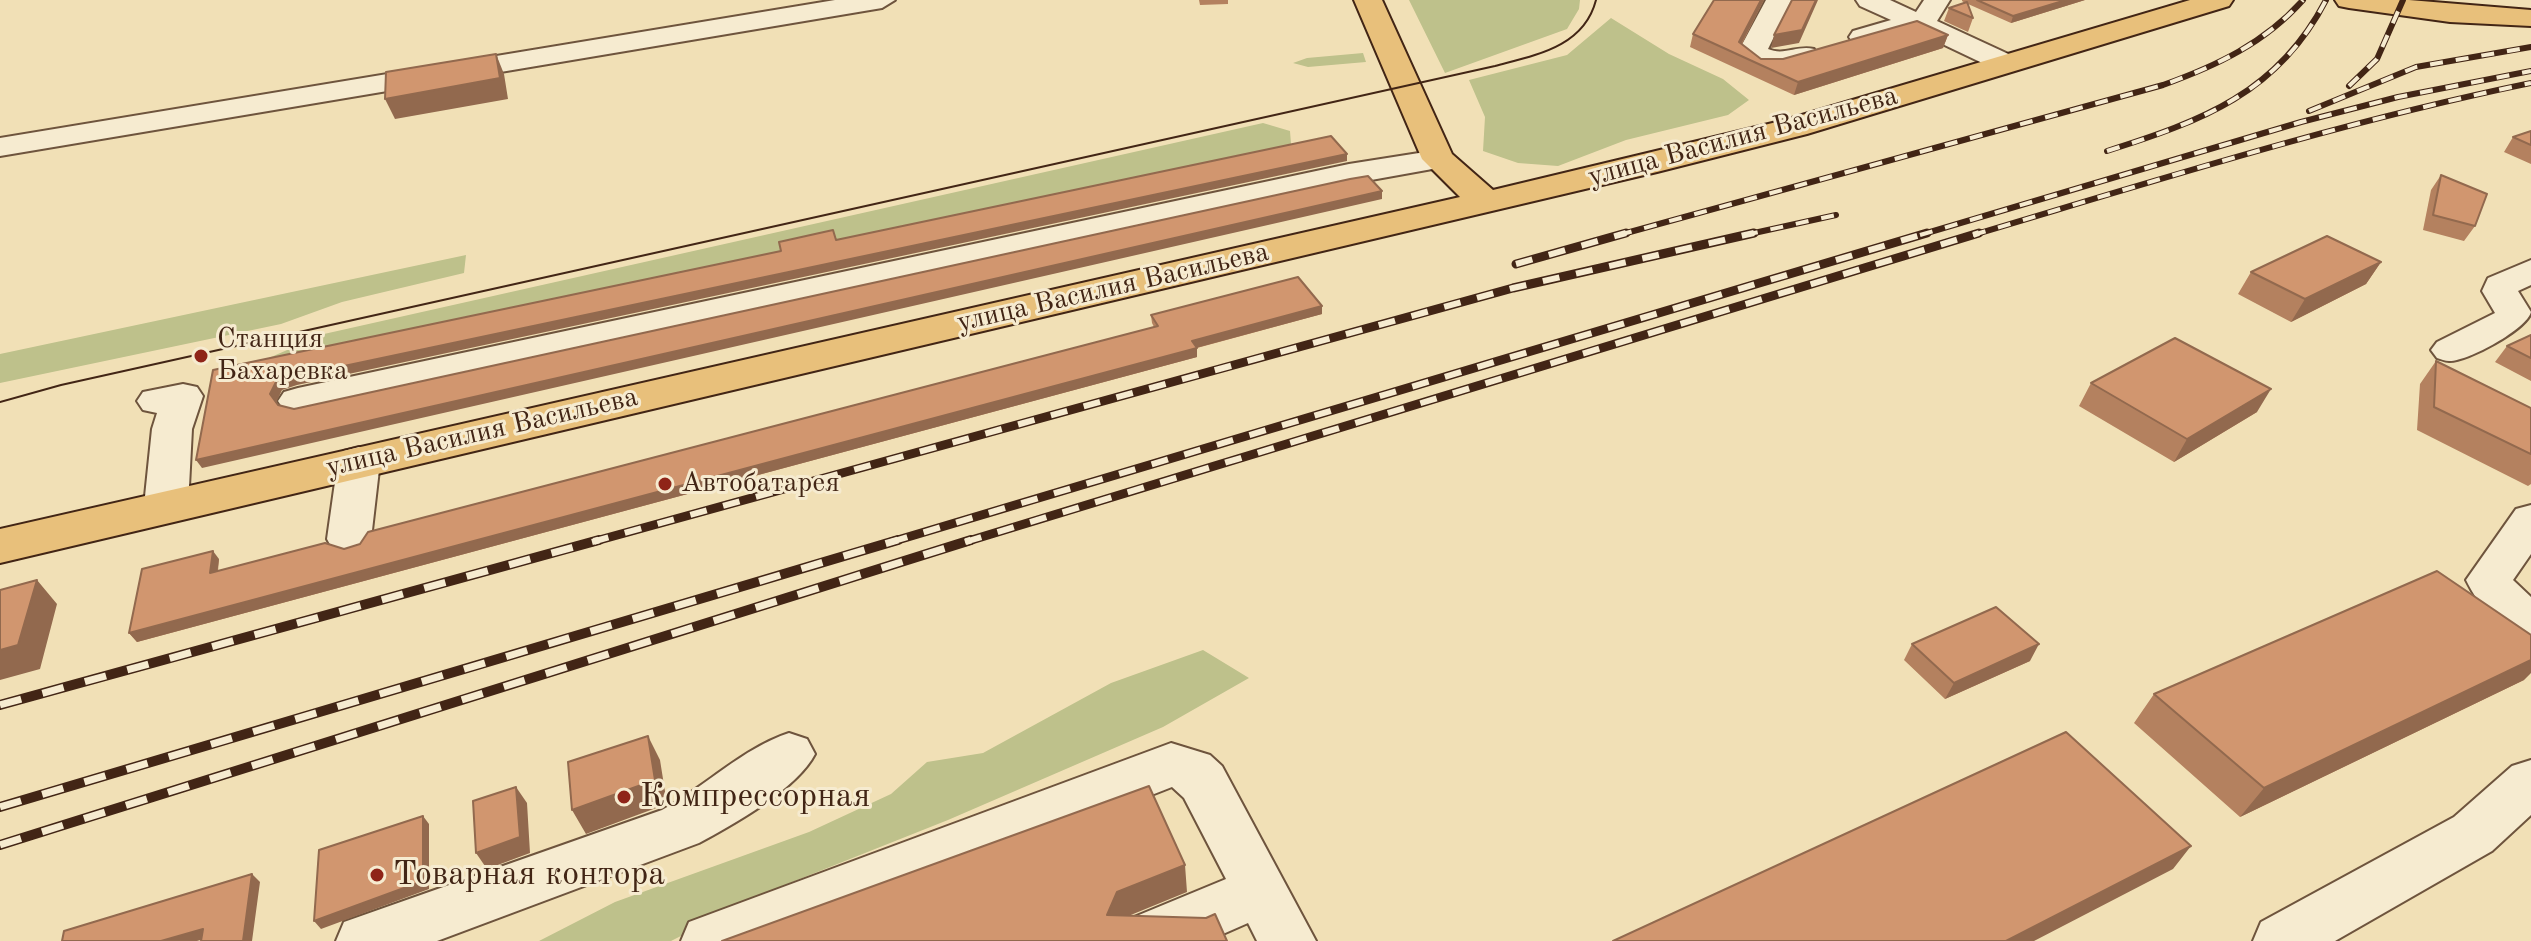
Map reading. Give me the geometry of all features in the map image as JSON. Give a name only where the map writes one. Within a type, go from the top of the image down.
[{"type":"main road","points":[[1368,0],[1438,159],[1485,201]]},
{"type":"main road","name":"улица Василия Васильева","points":[[0,546],[1796,127],[2219,0]]},
{"type":"main road","points":[[2349,0],[2459,15],[2531,18]]},
{"type":"lane","points":[[0,147],[882,0]]},
{"type":"lane","points":[[1779,0],[1753,54],[1777,63],[1926,18],[1937,0]]},
{"type":"lane","points":[[1869,0],[2007,64]]},
{"type":"lane","points":[[298,401],[1349,174],[1438,159]]},
{"type":"lane","points":[[2450,350],[2511,319],[2513,313],[2500,291],[2501,286],[2531,271]]},
{"type":"lane","points":[[157,401],[183,396],[172,429],[166,506]]},
{"type":"lane","points":[[349,539],[359,461]]},
{"type":"lane","points":[[2531,520],[2489,580],[2494,590],[2531,624]]},
{"type":"lane","points":[[365,941],[680,827],[715,808],[789,754]]},
{"type":"lane","points":[[710,941],[1171,765],[1192,770],[1203,782],[1287,941]]},
{"type":"lane","points":[[2282,941],[2473,834],[2531,782]]},
{"type":"lane","points":[[1143,941],[1261,891]]},
{"type":"green space","points":[[1409,0],[1580,0],[1579,9],[1567,29],[1445,73]]},
{"type":"green space","points":[[1611,18],[1669,54],[1723,79],[1749,100],[1728,115],[1626,140],[1558,166],[1518,163],[1483,151],[1485,117],[1469,80],[1567,55]]},
{"type":"green space","points":[[1363,53],[1366,62],[1308,67],[1293,63],[1307,58]]},
{"type":"green space","points":[[1263,123],[1290,131],[1291,144],[1298,151],[248,367],[324,334]]},
{"type":"green space","points":[[466,255],[464,273],[342,302],[281,324],[0,383],[0,354]]},
{"type":"green space","points":[[1203,650],[1249,678],[1163,727],[948,820],[772,890],[671,941],[539,941],[615,902],[809,832],[891,794],[927,762],[983,753],[1111,683]]},
{"type":"building","points":[[1714,0],[1761,0],[1739,42],[1761,59],[1783,59],[1917,21],[1948,35],[1798,82],[1693,34]]},
{"type":"building","points":[[1792,0],[1816,0],[1802,30],[1774,35]]},
{"type":"building","points":[[1977,0],[2066,0],[2013,16]]},
{"type":"building","points":[[1967,2],[1973,18],[1949,8]]},
{"type":"building","points":[[496,54],[500,78],[385,99],[386,72]]},
{"type":"building","points":[[2531,131],[2531,145],[2513,137]]},
{"type":"building","points":[[1331,136],[1347,154],[292,377],[276,382],[270,394],[278,405],[294,409],[1350,179],[1368,176],[1382,191],[196,460],[213,370],[781,251],[779,242],[833,230],[836,240]]},
{"type":"building","points":[[2441,175],[2487,194],[2475,226],[2433,215]]},
{"type":"building","points":[[2327,236],[2381,262],[2305,299],[2251,272]]},
{"type":"building","points":[[1298,277],[1322,306],[1192,341],[1197,348],[129,633],[142,569],[213,551],[210,573],[325,543],[344,549],[360,544],[368,532],[1158,326],[1151,315]]},
{"type":"building","points":[[2531,335],[2531,358],[2507,346]]},
{"type":"building","points":[[2175,338],[2271,389],[2187,439],[2091,383]]},
{"type":"building","points":[[2436,361],[2531,408],[2531,454],[2434,407]]},
{"type":"building","points":[[2437,571],[2531,635],[2531,660],[2264,788],[2154,694]]},
{"type":"building","points":[[37,580],[18,645],[0,650],[0,590]]},
{"type":"building","points":[[1996,607],[2039,644],[1954,683],[1912,644]]},
{"type":"building","points":[[2066,732],[2191,846],[2006,941],[1613,941]]},
{"type":"building","points":[[648,736],[655,780],[572,810],[568,762]]},
{"type":"building","points":[[1149,786],[1185,865],[1117,892],[1107,915],[1206,918],[1215,914],[1227,941],[722,941]]},
{"type":"building","points":[[516,787],[520,837],[476,853],[473,801]]},
{"type":"building","name":"Товарная контора","points":[[423,816],[423,881],[314,921],[319,850]]},
{"type":"building","points":[[252,874],[243,941],[201,941],[203,929],[161,941],[62,941],[64,931]]},
{"type":"tram line","points":[[0,402],[61,385],[1495,66],[1542,53],[1570,39],[1590,16],[1596,0]]},
{"type":"railway","points":[[1619,235],[2163,85],[2239,52],[2273,29],[2303,0]]},
{"type":"railway","points":[[2107,151],[2205,115],[2261,81],[2285,59],[2307,32],[2326,0]]},
{"type":"railway","points":[[2349,86],[2377,59],[2403,0]]},
{"type":"railway","points":[[2309,111],[2416,67],[2531,47]]},
{"type":"railway","points":[[1920,235],[2301,122],[2398,97],[2531,71]]},
{"type":"railway","points":[[1973,235],[2320,134],[2531,83]]},
{"type":"railway","points":[[1751,234],[1836,215]]},
{"type":"railway","points":[[1516,264],[1626,233]]},
{"type":"railway","points":[[891,542],[1927,233]]},
{"type":"railway","points":[[965,542],[1979,233]]},
{"type":"railway","points":[[592,542],[1513,288],[1751,234]]},
{"type":"railway","points":[[1745,235],[1751,234]]},
{"type":"railway","points":[[0,705],[599,540]]},
{"type":"railway","points":[[0,807],[898,540]]},
{"type":"railway","points":[[0,845],[971,540]]},
{"type":"place","name":"Станция Бахаревка","points":[[201,356]]},
{"type":"place","name":"Автобатарея","points":[[665,484]]},
{"type":"place","name":"Компрессорная","points":[[624,797]]},
{"type":"place","name":"Товарная контора","points":[[377,875]]}]
